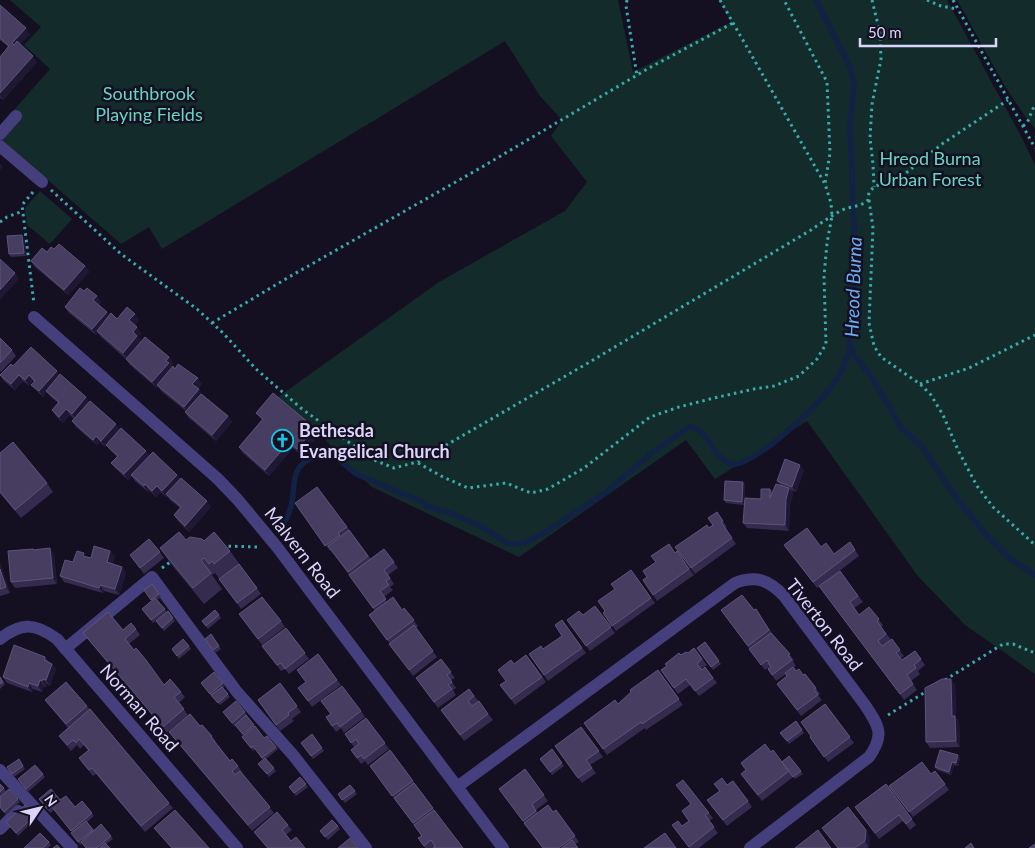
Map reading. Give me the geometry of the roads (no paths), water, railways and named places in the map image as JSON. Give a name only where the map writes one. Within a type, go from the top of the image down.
[{"type":"street","points":[[0,134],[16,116]]},
{"type":"street","points":[[0,146],[42,182]]},
{"type":"street","name":"Malvern Road","points":[[34,317],[218,479],[238,500],[277,547],[502,848]]},
{"type":"street","points":[[65,649],[152,577],[237,692],[293,755],[366,848]]},
{"type":"street","name":"Tiverton Road","points":[[457,787],[735,582],[748,578],[760,580],[776,588],[784,596],[876,721],[880,734],[876,749],[870,757],[750,848]]},
{"type":"street","name":"Norman Road","points":[[0,639],[22,626],[30,626],[47,632],[57,639],[237,848]]},
{"type":"street","points":[[0,770],[72,848]]},
{"type":"street","points":[[0,829],[29,801]]},
{"type":"waterway","name":"Hreod Burna","points":[[816,0],[851,69],[854,86],[850,127],[855,250],[849,342],[854,355],[873,379],[901,427],[923,448],[955,496],[985,534],[1009,558],[1035,575]]},
{"type":"waterway","points":[[283,525],[291,507],[295,478],[300,466],[315,456],[327,453],[332,454],[356,474],[420,501],[427,506],[453,514],[484,528],[507,543],[524,543],[544,533],[601,496],[653,452],[689,427],[703,433],[719,456],[732,465],[756,455],[799,421],[823,397],[840,374],[850,349]]},
{"type":"place","name":"Bethesda Evangelical Church","points":[[283,441]]},
{"type":"park label","name":"Southbrook Playing Fields","points":[[149,104]]},
{"type":"park label","name":"Hreod Burna Urban Forest","points":[[930,169]]}]
